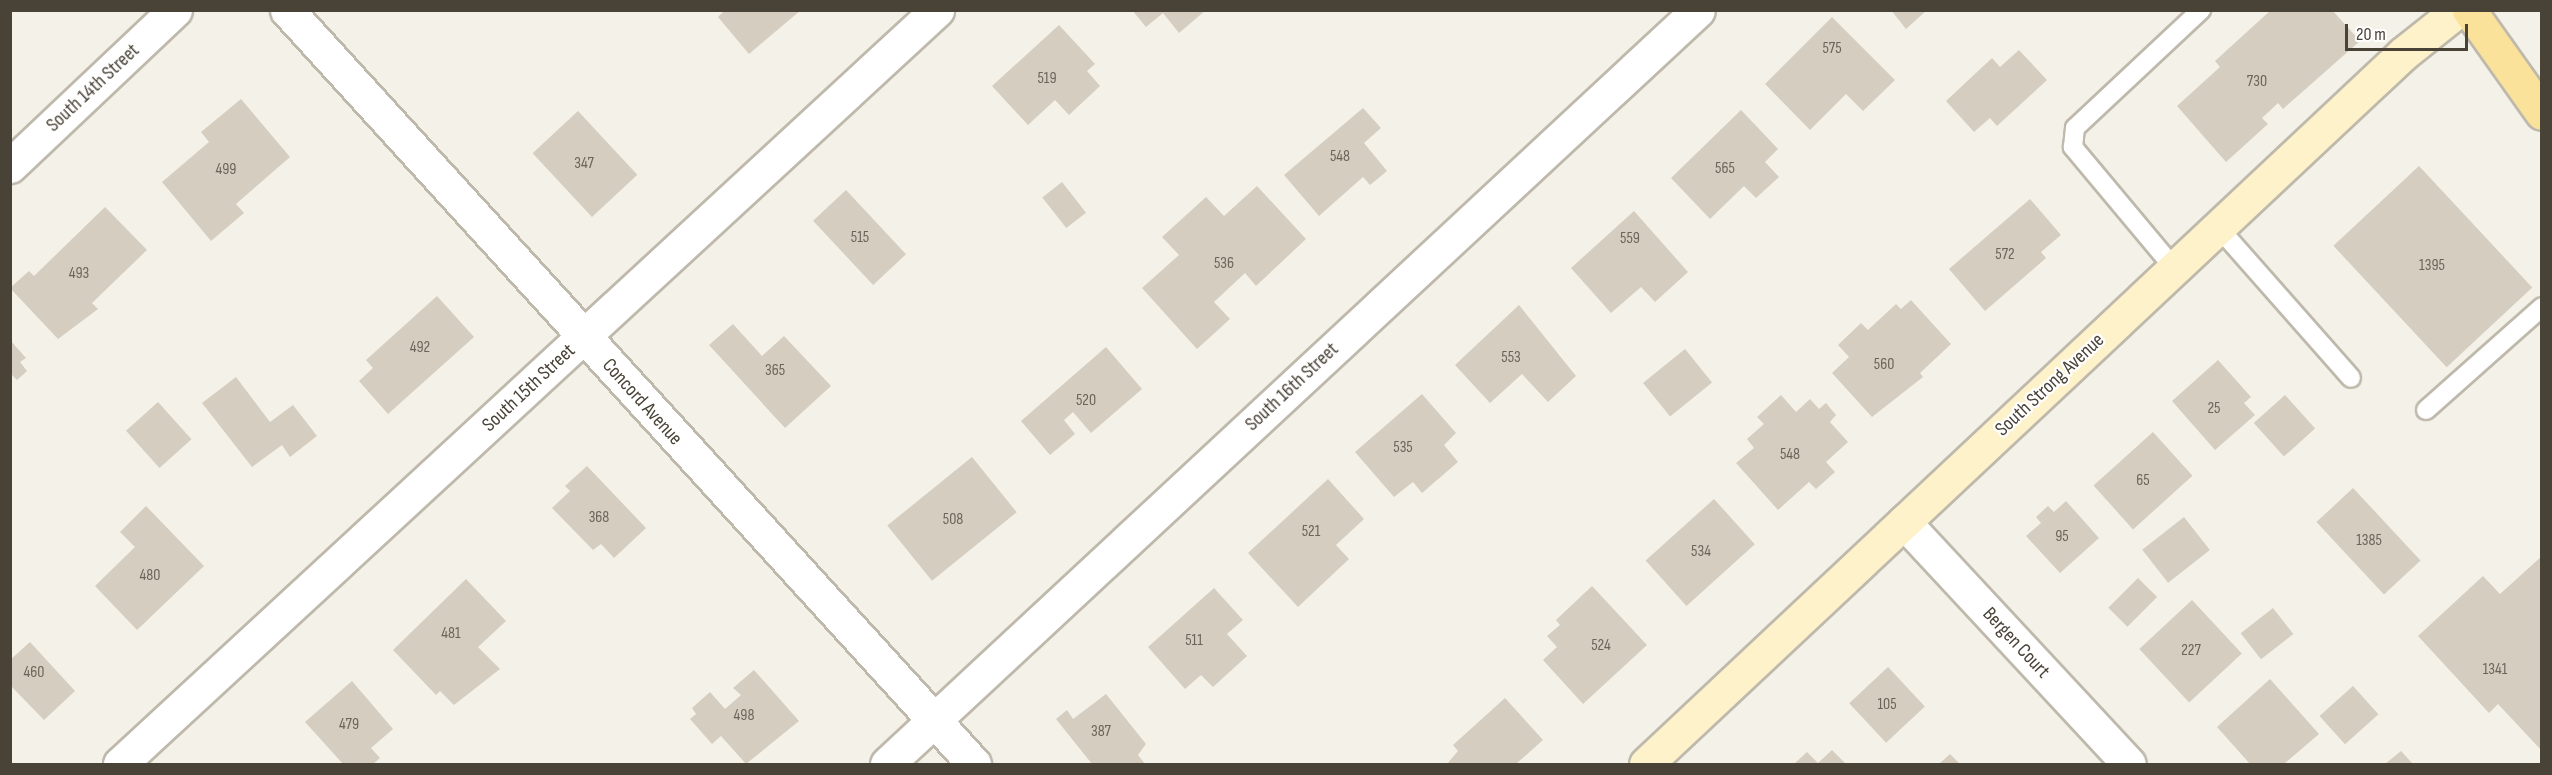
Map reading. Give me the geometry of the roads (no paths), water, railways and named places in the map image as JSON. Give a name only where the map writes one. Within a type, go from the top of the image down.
[{"type":"main road","points":[[2469,10],[2541,113]]},
{"type":"street","name":"South 14th Street","points":[[10,166],[175,10]]},
{"type":"street","name":"Concord Avenue","points":[[287,10],[974,765]]},
{"type":"street","name":"South 15th Street","points":[[120,765],[937,10]]},
{"type":"street","name":"South 16th Street","points":[[887,765],[1698,10]]},
{"type":"street","name":"South Strong Avenue","points":[[1646,765],[2404,53],[2458,10]]},
{"type":"street","name":"Bergen Court","points":[[1904,522],[2129,765]]},
{"type":"lane","points":[[2174,268],[2073,147],[2075,128],[2201,10]]},
{"type":"lane","points":[[2218,227],[2351,378]]},
{"type":"lane","points":[[2426,410],[2541,307]]}]
